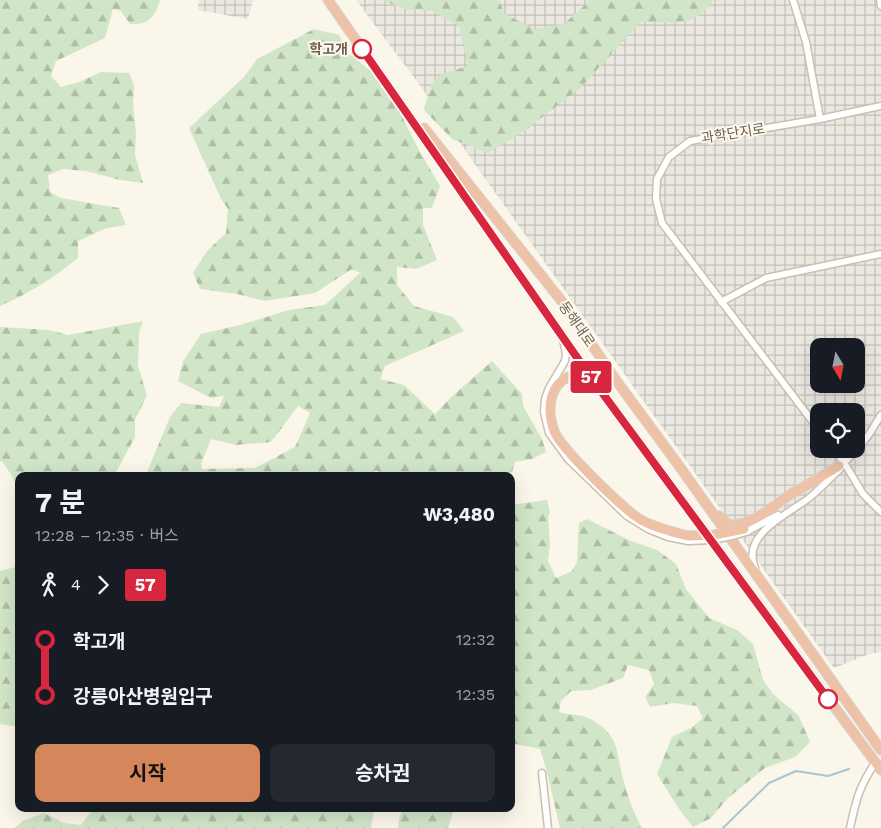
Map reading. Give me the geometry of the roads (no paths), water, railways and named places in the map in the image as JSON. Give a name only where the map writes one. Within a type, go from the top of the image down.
[{"type":"highway","name":"동해대로","points":[[328,0],[592,379],[879,764]]},
{"type":"highway","name":"동해대로","points":[[335,0],[420,122],[564,304],[618,383],[881,750]]},
{"type":"highway","points":[[592,379],[584,374],[575,374],[562,380],[554,390],[550,402],[550,414],[554,432],[568,451],[616,500],[640,520],[659,528],[688,538],[745,530],[789,503],[841,466]]},
{"type":"highway","points":[[677,463],[722,520],[729,526],[757,519],[790,495],[841,466]]},
{"type":"street","points":[[793,0],[806,42],[820,119]]},
{"type":"street","points":[[880,0],[881,6]]},
{"type":"street","name":"과학단지로","points":[[810,418],[662,223],[656,198],[657,179],[669,157],[690,140],[820,119],[881,106]]},
{"type":"street","points":[[721,302],[766,278],[881,254]]},
{"type":"street","points":[[562,334],[566,354],[565,361],[549,388],[545,399],[544,412],[549,433],[568,459],[628,516],[648,529],[668,537],[688,538]]},
{"type":"street","points":[[780,610],[756,572],[751,560],[753,546],[762,532],[810,498],[868,436],[881,415]]},
{"type":"street","points":[[837,458],[841,466],[863,494],[881,512]]},
{"type":"street","points":[[850,828],[862,783],[879,764]]},
{"type":"street","points":[[542,774],[548,828]]},
{"type":"waterway","points":[[723,828],[769,783],[796,771],[828,776],[849,769]]},
{"type":"place","name":"학고개","points":[[362,49]]}]
